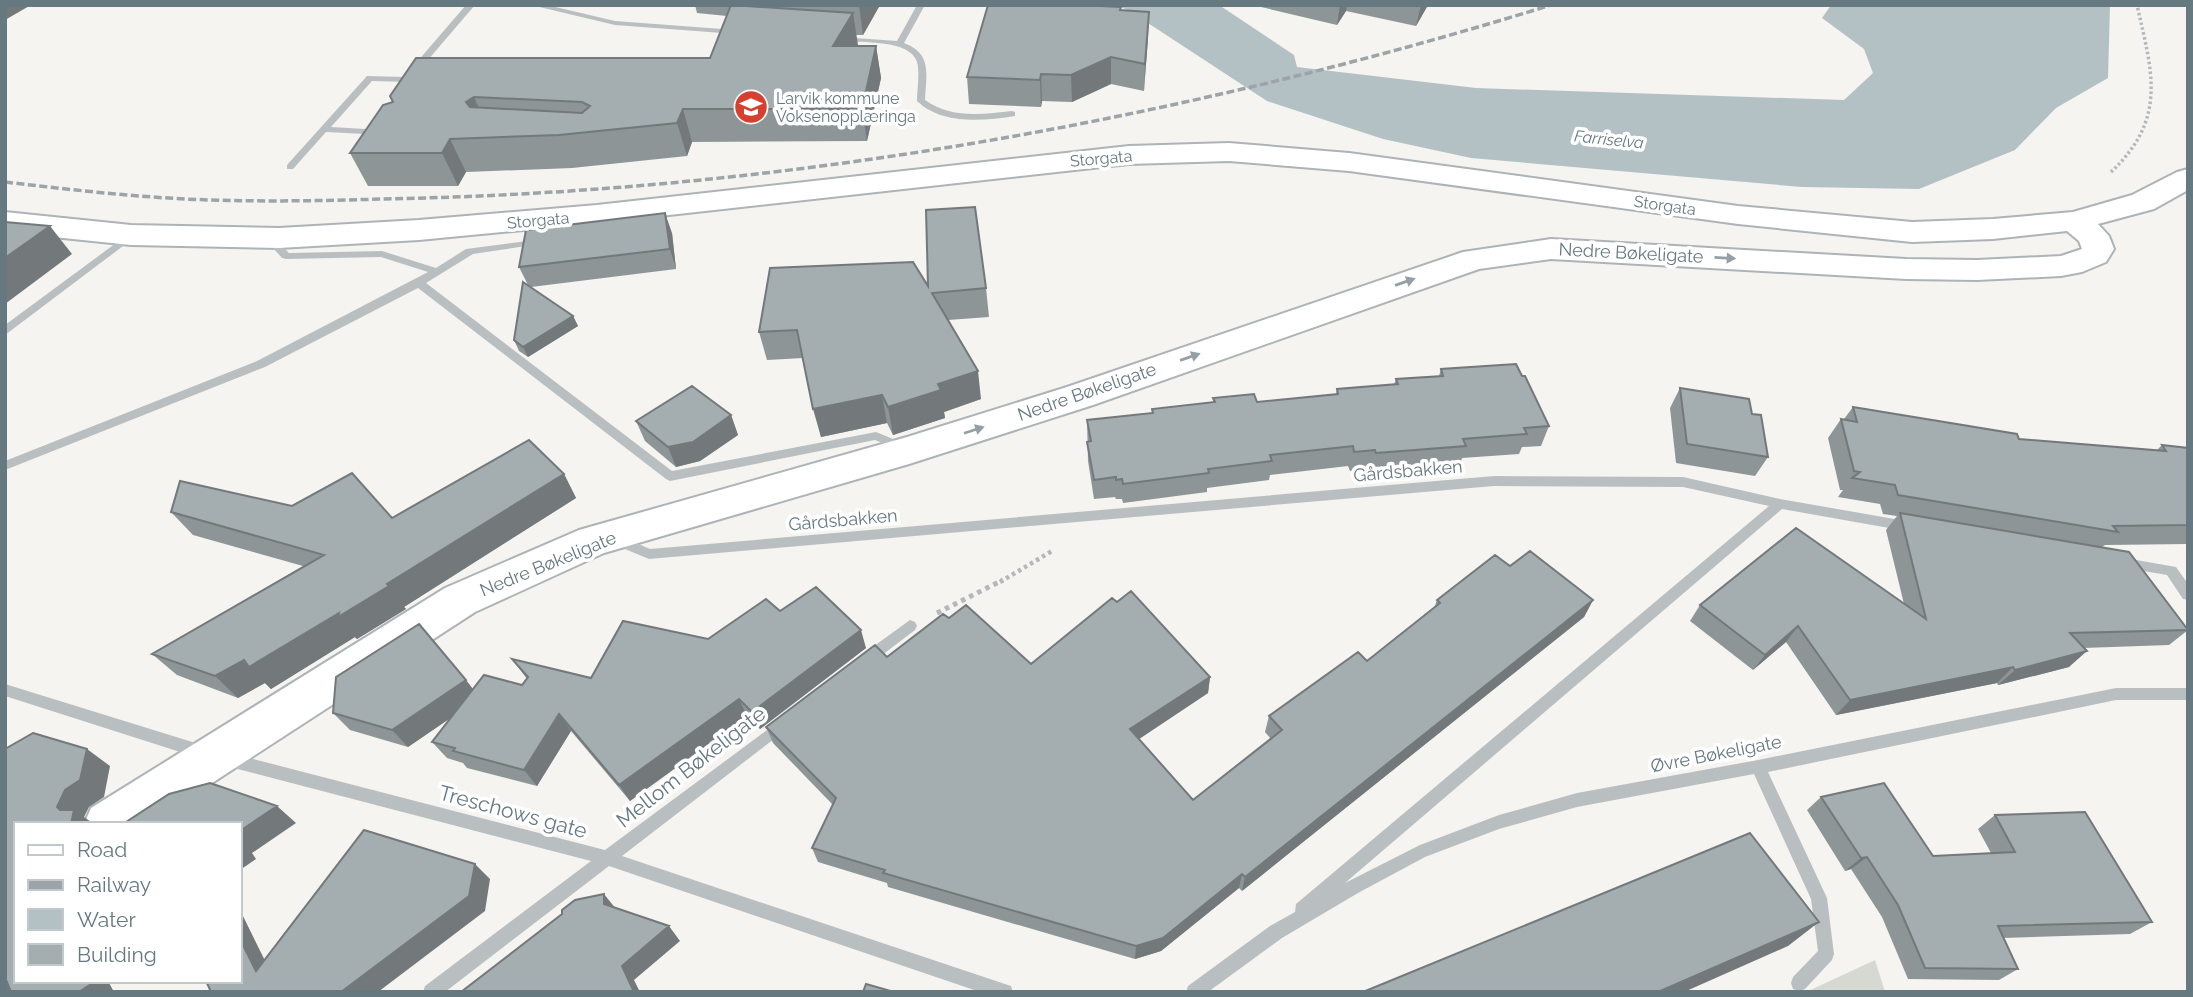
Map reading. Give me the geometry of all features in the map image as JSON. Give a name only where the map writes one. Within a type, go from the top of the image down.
[{"type":"main road","name":"Storgata","points":[[5,222],[131,235],[279,238],[589,222],[1129,155],[1229,152],[1349,162],[1738,215],[1912,232],[2004,228],[2074,221],[2143,202],[2188,178]]},
{"type":"main road","name":"Nedre Bøkeligate","points":[[111,822],[460,600],[593,541],[909,450],[1080,396],[1474,259],[1518,251],[1550,249],[1906,269],[2061,267],[2082,262],[2095,255],[2098,249],[2093,236],[2074,221]]},
{"type":"street","points":[[289,167],[370,78],[406,80],[471,5]]},
{"type":"street","points":[[535,5],[615,23],[745,32]]},
{"type":"street","points":[[900,43],[921,5]]},
{"type":"street","points":[[824,38],[900,43],[914,51],[921,60],[921,101],[933,111],[962,117],[1012,114]]},
{"type":"street","points":[[323,129],[393,133]]},
{"type":"street","points":[[5,331],[131,235]]},
{"type":"street","points":[[279,238],[278,248],[286,256],[382,254],[438,272]]},
{"type":"street","points":[[5,466],[261,364],[419,283],[470,251],[546,240]]},
{"type":"street","points":[[419,283],[670,476],[876,436],[909,450]]},
{"type":"street","name":"Gårdsbakken","points":[[622,533],[629,545],[649,554],[1494,481],[1683,482],[1780,504],[1915,527]]},
{"type":"street","name":"Øvre Bøkeligate","points":[[1194,992],[1276,932],[1780,504]]},
{"type":"street","points":[[2117,562],[2171,571],[2188,595]]},
{"type":"street","points":[[856,668],[909,626]]},
{"type":"street","name":"Treschows gate","points":[[5,690],[216,756],[607,859],[1005,992]]},
{"type":"street","name":"Øvre Bøkeligate","points":[[1276,932],[1420,852],[1499,822],[1577,800],[1758,767],[2116,694],[2188,694]]},
{"type":"street","name":"Mellom Bøkeligate","points":[[431,992],[791,718]]},
{"type":"street","points":[[1758,767],[1819,898],[1826,954],[1799,983]]},
{"type":"path","points":[[2106,175],[2123,161],[2136,145],[2150,110],[2151,64],[2137,5]]},
{"type":"path","points":[[909,626],[990,588],[1042,559],[1080,531],[1088,517]]},
{"type":"shaded area","points":[[1875,960],[1885,992],[1806,992]]},
{"type":"water","name":"Farriselva","points":[[1115,5],[1219,5],[1294,55],[1297,67],[1476,88],[1844,100],[1873,73],[1864,49],[1822,18],[1831,5],[2110,5],[2108,78],[2056,108],[2015,150],[1919,189],[1802,187],[1471,158],[1383,139],[1267,101],[1128,10]]},
{"type":"building","points":[[731,5],[853,13],[833,46],[876,46],[862,109],[683,109],[677,123],[559,135],[450,139],[442,153],[350,153],[383,105],[393,102],[390,96],[416,58],[710,58]],"holes":[[[474,97],[582,102],[590,106],[582,113],[470,107],[466,102]]]},
{"type":"building","points":[[988,5],[1081,5],[1121,7],[1120,10],[1149,12],[1145,64],[1111,57],[1071,75],[1041,74],[1040,80],[967,77]]},
{"type":"building","points":[[975,207],[986,288],[932,293],[978,371],[938,384],[941,390],[888,407],[882,395],[813,409],[797,330],[759,332],[770,268],[913,262],[928,286],[926,210]]},
{"type":"building","points":[[665,213],[670,249],[519,267],[526,230]]},
{"type":"building","points":[[5,222],[50,226],[5,258]]},
{"type":"building","points":[[523,282],[573,316],[523,347],[514,340]]},
{"type":"building","points":[[1516,364],[1522,376],[1525,376],[1549,426],[1524,428],[1527,434],[1463,439],[1466,446],[1376,453],[1375,450],[1354,452],[1353,446],[1270,455],[1272,461],[1208,469],[1209,473],[1123,484],[1122,479],[1116,480],[1116,477],[1094,480],[1087,442],[1091,441],[1087,420],[1153,413],[1152,409],[1215,402],[1213,398],[1254,394],[1257,402],[1338,394],[1337,389],[1398,384],[1396,379],[1443,376],[1441,369]]},
{"type":"building","points":[[692,386],[731,415],[693,442],[668,447],[636,421]]},
{"type":"building","points":[[1680,388],[1749,399],[1752,414],[1761,415],[1768,457],[1687,444]]},
{"type":"building","points":[[1853,407],[2017,434],[2019,439],[2166,451],[2162,445],[2188,448],[2188,525],[2113,526],[2118,532],[1898,495],[1895,485],[1852,478],[1860,472],[1854,471],[1841,419],[1857,422]]},
{"type":"building","points":[[529,440],[564,474],[338,617],[339,613],[249,667],[244,660],[215,676],[152,654],[324,555],[171,512],[180,481],[292,506],[352,473],[392,518]]},
{"type":"building","points":[[1900,513],[2129,552],[2188,630],[2070,633],[2087,651],[2015,670],[2013,667],[1850,700],[1798,626],[1765,655],[1700,605],[1796,528],[1926,619]]},
{"type":"building","points":[[1530,551],[1593,600],[1245,877],[1242,874],[1163,938],[1136,946],[883,873],[885,870],[812,848],[836,798],[766,727],[875,645],[887,657],[943,614],[949,618],[966,605],[1031,664],[1112,598],[1117,602],[1131,591],[1210,677],[1130,729],[1193,800],[1282,730],[1269,716],[1358,652],[1367,661],[1440,603],[1437,600],[1495,555],[1510,566]]},
{"type":"building","points":[[816,587],[861,630],[752,712],[739,699],[619,785],[559,714],[524,770],[453,751],[455,748],[432,742],[484,675],[522,685],[528,677],[512,659],[591,678],[623,621],[708,639],[766,599],[780,611]]},
{"type":"building","points":[[419,624],[466,680],[392,730],[333,713],[336,677]]},
{"type":"building","points":[[33,733],[87,749],[80,780],[65,790],[57,807],[60,810],[74,810],[71,822],[14,822],[14,983],[91,983],[79,992],[11,992],[7,982],[5,983],[5,749]]},
{"type":"building","points":[[210,783],[277,806],[242,830],[242,822],[126,822],[169,794]]},
{"type":"building","points":[[1884,783],[1933,856],[2015,852],[1995,815],[2085,812],[2152,922],[1998,926],[2018,969],[1925,968],[1898,905],[1867,857],[1861,858],[1821,797]]},
{"type":"building","points":[[364,830],[475,864],[469,896],[341,992],[211,992],[207,983],[242,983],[242,943],[256,971]]},
{"type":"building","points":[[1750,833],[1819,922],[1658,992],[1363,992]]},
{"type":"building","points":[[604,894],[604,904],[669,926],[622,966],[634,992],[461,992],[562,914],[562,910],[575,900]]},
{"type":"building","points":[[866,984],[894,992],[863,992]]},
{"type":"railway","points":[[5,182],[118,194],[259,201],[530,193],[678,182],[826,165],[973,143],[1120,116],[1265,84],[1409,47],[1551,5]]},
{"type":"place","name":"Larvik kommune Voksenopplæringa","points":[[751,107]]}]
